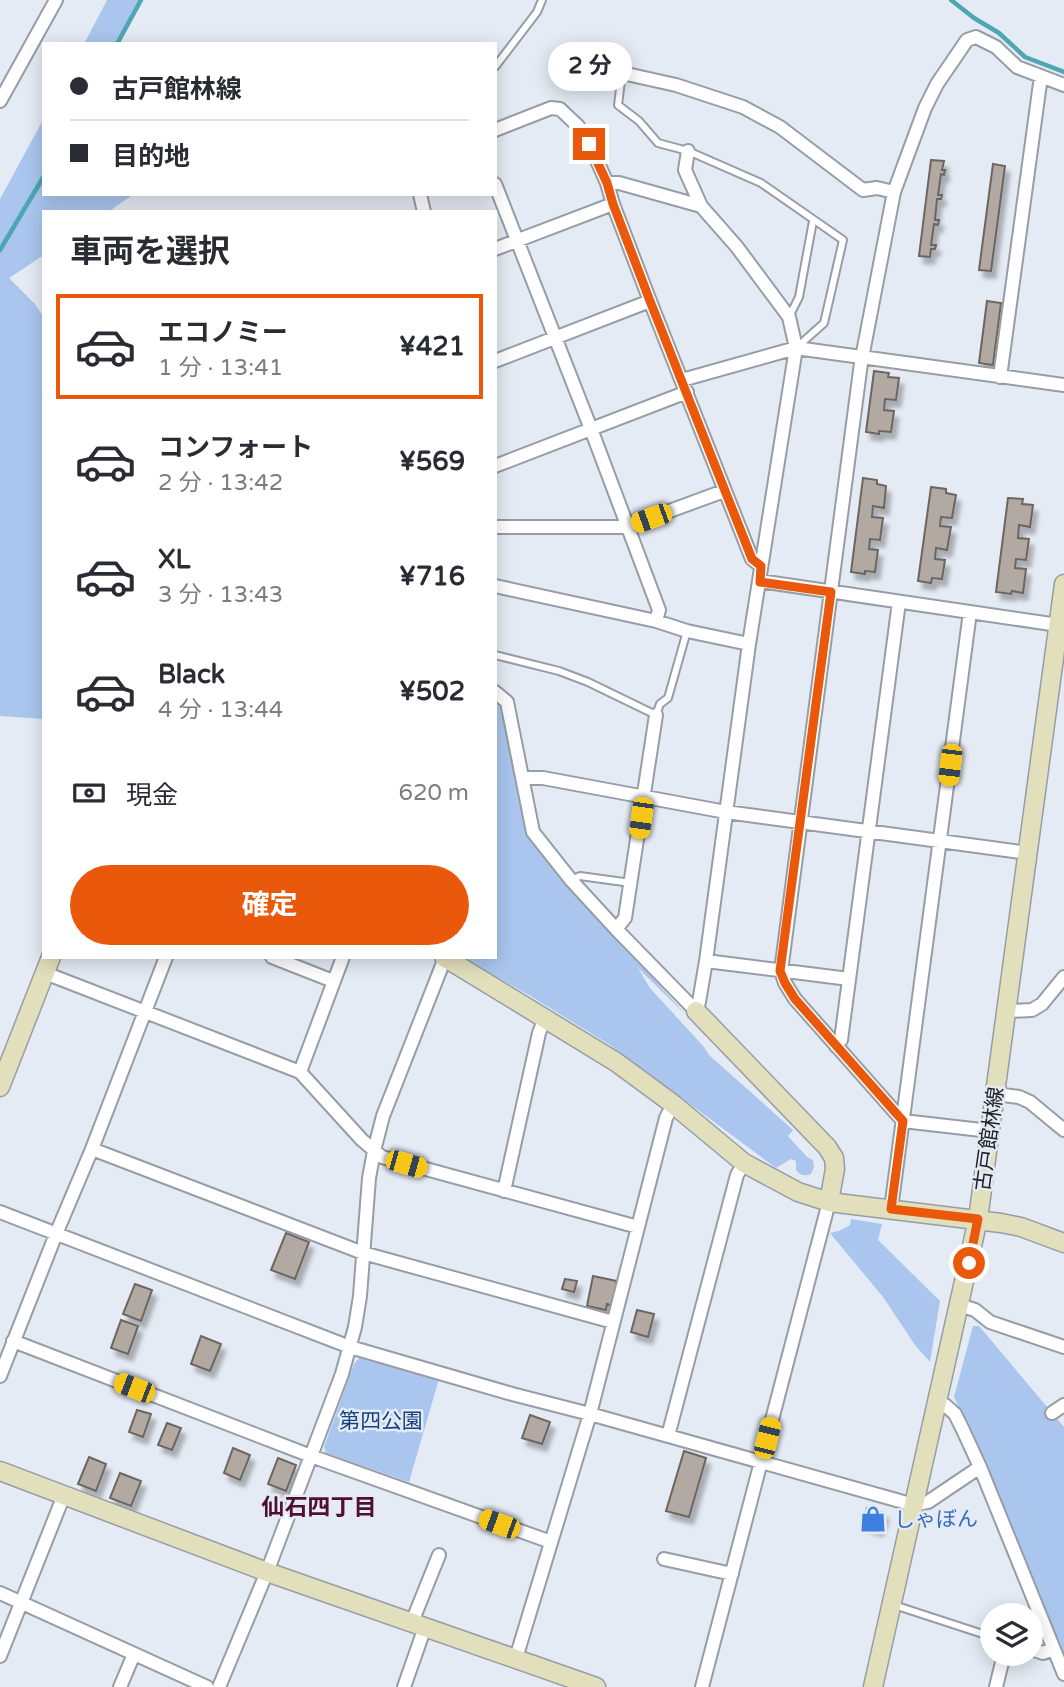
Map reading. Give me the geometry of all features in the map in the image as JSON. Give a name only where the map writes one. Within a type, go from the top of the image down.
[{"type":"street","points":[[0,101],[56,0]]},
{"type":"street","points":[[990,1131],[903,1121],[795,999],[780,971],[862,357],[894,192],[925,108],[937,84],[967,40],[976,37],[996,47],[1017,67],[1064,85]]},
{"type":"street","points":[[622,73],[676,85],[743,107],[780,127],[863,190],[877,188],[894,192]]},
{"type":"street","points":[[1000,377],[1041,76]]},
{"type":"street","points":[[497,129],[551,108],[560,109],[578,126],[589,144],[607,183],[724,491],[752,559],[761,566]]},
{"type":"street","points":[[688,151],[685,170],[702,206],[737,247],[789,317],[796,348],[749,644],[706,961],[696,1011]]},
{"type":"street","points":[[607,183],[619,183],[702,206]]},
{"type":"street","points":[[497,189],[659,610],[656,621]]},
{"type":"street","points":[[497,248],[613,204]]},
{"type":"street","points":[[497,360],[650,301]]},
{"type":"street","points":[[497,466],[591,429],[684,386],[796,348],[1064,385]]},
{"type":"street","points":[[497,527],[626,527],[724,491]]},
{"type":"street","points":[[760,582],[970,612],[1060,633]]},
{"type":"street","name":"古戸館林線","points":[[873,1687],[978,1219],[1028,853],[1058,681],[1064,584]]},
{"type":"street","points":[[497,586],[749,644]]},
{"type":"street","points":[[836,1046],[841,1040],[899,602]]},
{"type":"street","points":[[891,1209],[970,612]]},
{"type":"street","points":[[497,694],[506,702],[533,832],[571,880],[616,929],[827,1147],[834,1158],[835,1169],[829,1202],[702,1687]]},
{"type":"street","points":[[616,929],[625,918],[656,715]]},
{"type":"street","points":[[523,778],[543,778],[726,812],[1028,853]]},
{"type":"street","points":[[0,1377],[165,959]]},
{"type":"street","points":[[277,959],[333,981]]},
{"type":"street","points":[[300,1072],[342,959]]},
{"type":"street","points":[[219,1687],[267,1573],[342,1374],[360,1296],[369,1178],[374,1151],[383,1116],[444,959]]},
{"type":"street","points":[[446,959],[616,1062],[673,1104],[744,1163],[798,1192],[829,1202],[978,1219],[1021,1227],[1064,1243]]},
{"type":"street","points":[[706,961],[849,979]]},
{"type":"street","points":[[0,1087],[48,965],[145,1012],[300,1072],[362,1140],[382,1157],[638,1227]]},
{"type":"street","points":[[1007,1011],[1032,1010],[1042,1004],[1064,978]]},
{"type":"street","points":[[504,1191],[539,1033],[545,1018]]},
{"type":"street","points":[[995,1094],[1019,1097],[1030,1102],[1064,1130]]},
{"type":"street","points":[[516,1658],[590,1414],[666,1118],[673,1104]]},
{"type":"street","points":[[92,1149],[363,1252],[613,1322]]},
{"type":"street","points":[[668,1436],[737,1175],[744,1163]]},
{"type":"street","points":[[0,1212],[350,1347],[914,1505],[928,1502],[980,1467]]},
{"type":"street","points":[[959,1305],[975,1310],[990,1322],[1064,1347]]},
{"type":"street","points":[[13,1341],[311,1456],[551,1542]]},
{"type":"street","points":[[937,1402],[955,1413],[980,1467],[1064,1674]]},
{"type":"street","points":[[1052,1413],[1064,1405]]},
{"type":"street","points":[[0,1471],[267,1573],[596,1687]]},
{"type":"street","points":[[0,1656],[64,1495]]},
{"type":"street","points":[[404,1687],[439,1555]]},
{"type":"street","points":[[664,1559],[732,1574]]},
{"type":"street","points":[[0,1593],[207,1687]]},
{"type":"street","points":[[1043,1653],[1053,1649]]},
{"type":"street","points":[[120,1687],[134,1654]]},
{"type":"street","points":[[996,1687],[1001,1666]]},
{"type":"lane","points":[[497,64],[537,12],[542,0]]},
{"type":"lane","points":[[622,73],[618,105],[639,121],[658,143],[688,151],[761,183],[843,240],[824,323],[796,348]]},
{"type":"lane","points":[[789,317],[799,297],[813,221]]},
{"type":"lane","points":[[497,656],[559,671],[656,715],[660,704],[667,698],[687,631]]},
{"type":"lane","points":[[571,880],[580,876],[631,883]]},
{"type":"lane","points":[[892,1605],[980,1633]]},
{"type":"green space","points":[[107,0],[141,0],[118,42],[85,42]]},
{"type":"green space","points":[[42,122],[42,196],[131,196],[111,210],[42,210],[42,256],[9,278],[42,315],[42,719],[0,716],[0,199]]},
{"type":"green space","points":[[497,702],[502,709],[529,839],[686,1015],[638,968],[650,988],[709,1055],[793,1130],[788,1136],[813,1160],[811,1174],[799,1173],[796,1170],[796,1161],[791,1159],[776,1168],[610,1045],[465,959],[497,959]]},
{"type":"green space","points":[[851,1219],[882,1224],[878,1240],[940,1301],[930,1362],[915,1345],[883,1297],[830,1233],[850,1225]]},
{"type":"green space","points":[[973,1326],[979,1326],[1064,1427],[1064,1665],[1043,1612],[1043,1603],[1040,1603],[985,1464],[954,1397]]},
{"type":"green space","name":"第四公園","points":[[360,1357],[439,1379],[409,1482],[326,1453],[324,1447],[354,1364]]},
{"type":"building","points":[[931,160],[944,161],[942,170],[945,170],[944,175],[941,174],[938,195],[942,195],[941,199],[937,199],[935,220],[939,220],[938,225],[934,224],[931,245],[936,245],[935,249],[931,249],[930,257],[919,256]]},
{"type":"building","points":[[993,164],[1005,166],[991,271],[979,270]]},
{"type":"building","points":[[987,301],[1001,303],[993,365],[979,363]]},
{"type":"building","points":[[874,371],[889,373],[888,377],[899,378],[896,400],[885,399],[884,410],[894,411],[891,432],[866,432]]},
{"type":"building","points":[[863,478],[877,480],[877,484],[886,486],[884,508],[873,506],[872,517],[883,518],[880,540],[870,539],[869,549],[878,550],[875,572],[865,571],[865,574],[851,572]]},
{"type":"building","points":[[931,487],[946,489],[946,493],[956,495],[952,518],[941,517],[940,526],[951,527],[947,550],[936,548],[935,559],[945,560],[942,579],[932,578],[931,583],[918,581]]},
{"type":"building","points":[[1008,498],[1023,499],[1022,504],[1033,505],[1030,527],[1019,525],[1018,538],[1029,539],[1026,560],[1016,559],[1015,568],[1026,569],[1023,593],[996,592]]},
{"type":"building","points":[[286,1233],[309,1242],[295,1279],[271,1270]]},
{"type":"building","points":[[593,1276],[617,1281],[612,1306],[607,1304],[606,1310],[587,1306]]},
{"type":"building","points":[[565,1279],[577,1281],[574,1292],[562,1289]]},
{"type":"building","points":[[135,1284],[152,1290],[141,1321],[123,1314]]},
{"type":"building","points":[[637,1310],[654,1314],[648,1337],[631,1332]]},
{"type":"building","points":[[121,1320],[138,1326],[128,1354],[111,1348]]},
{"type":"building","points":[[201,1336],[221,1344],[210,1371],[191,1364]]},
{"type":"building","points":[[137,1410],[151,1414],[143,1437],[129,1432]]},
{"type":"building","points":[[530,1415],[550,1422],[542,1444],[522,1438]]},
{"type":"building","points":[[167,1423],[181,1428],[172,1450],[158,1445]]},
{"type":"building","points":[[233,1448],[250,1455],[240,1480],[224,1473]]},
{"type":"building","points":[[684,1451],[706,1458],[689,1517],[666,1511]]},
{"type":"building","points":[[89,1457],[106,1464],[96,1491],[78,1484]]},
{"type":"building","points":[[278,1458],[296,1465],[286,1491],[268,1484]]},
{"type":"building","points":[[120,1473],[141,1481],[131,1506],[110,1498]]},
{"type":"building","name":"しゃぼん","points":[[867,1508],[884,1513],[879,1529],[862,1524]]},
{"type":"waterway","points":[[118,42],[141,0]]},
{"type":"waterway","points":[[951,0],[999,33],[1025,57],[1064,72]]},
{"type":"waterway","points":[[0,250],[42,179]]},
{"type":"place","name":"しゃぼん","points":[[873,1519]]},
{"type":"district","name":"仙石四丁目","points":[[319,1507]]},
{"type":"route","points":[[589,144],[607,183],[724,491],[752,559],[761,566],[760,582],[831,592],[780,971],[795,999],[903,1121],[891,1209],[978,1219],[969,1263]]}]
